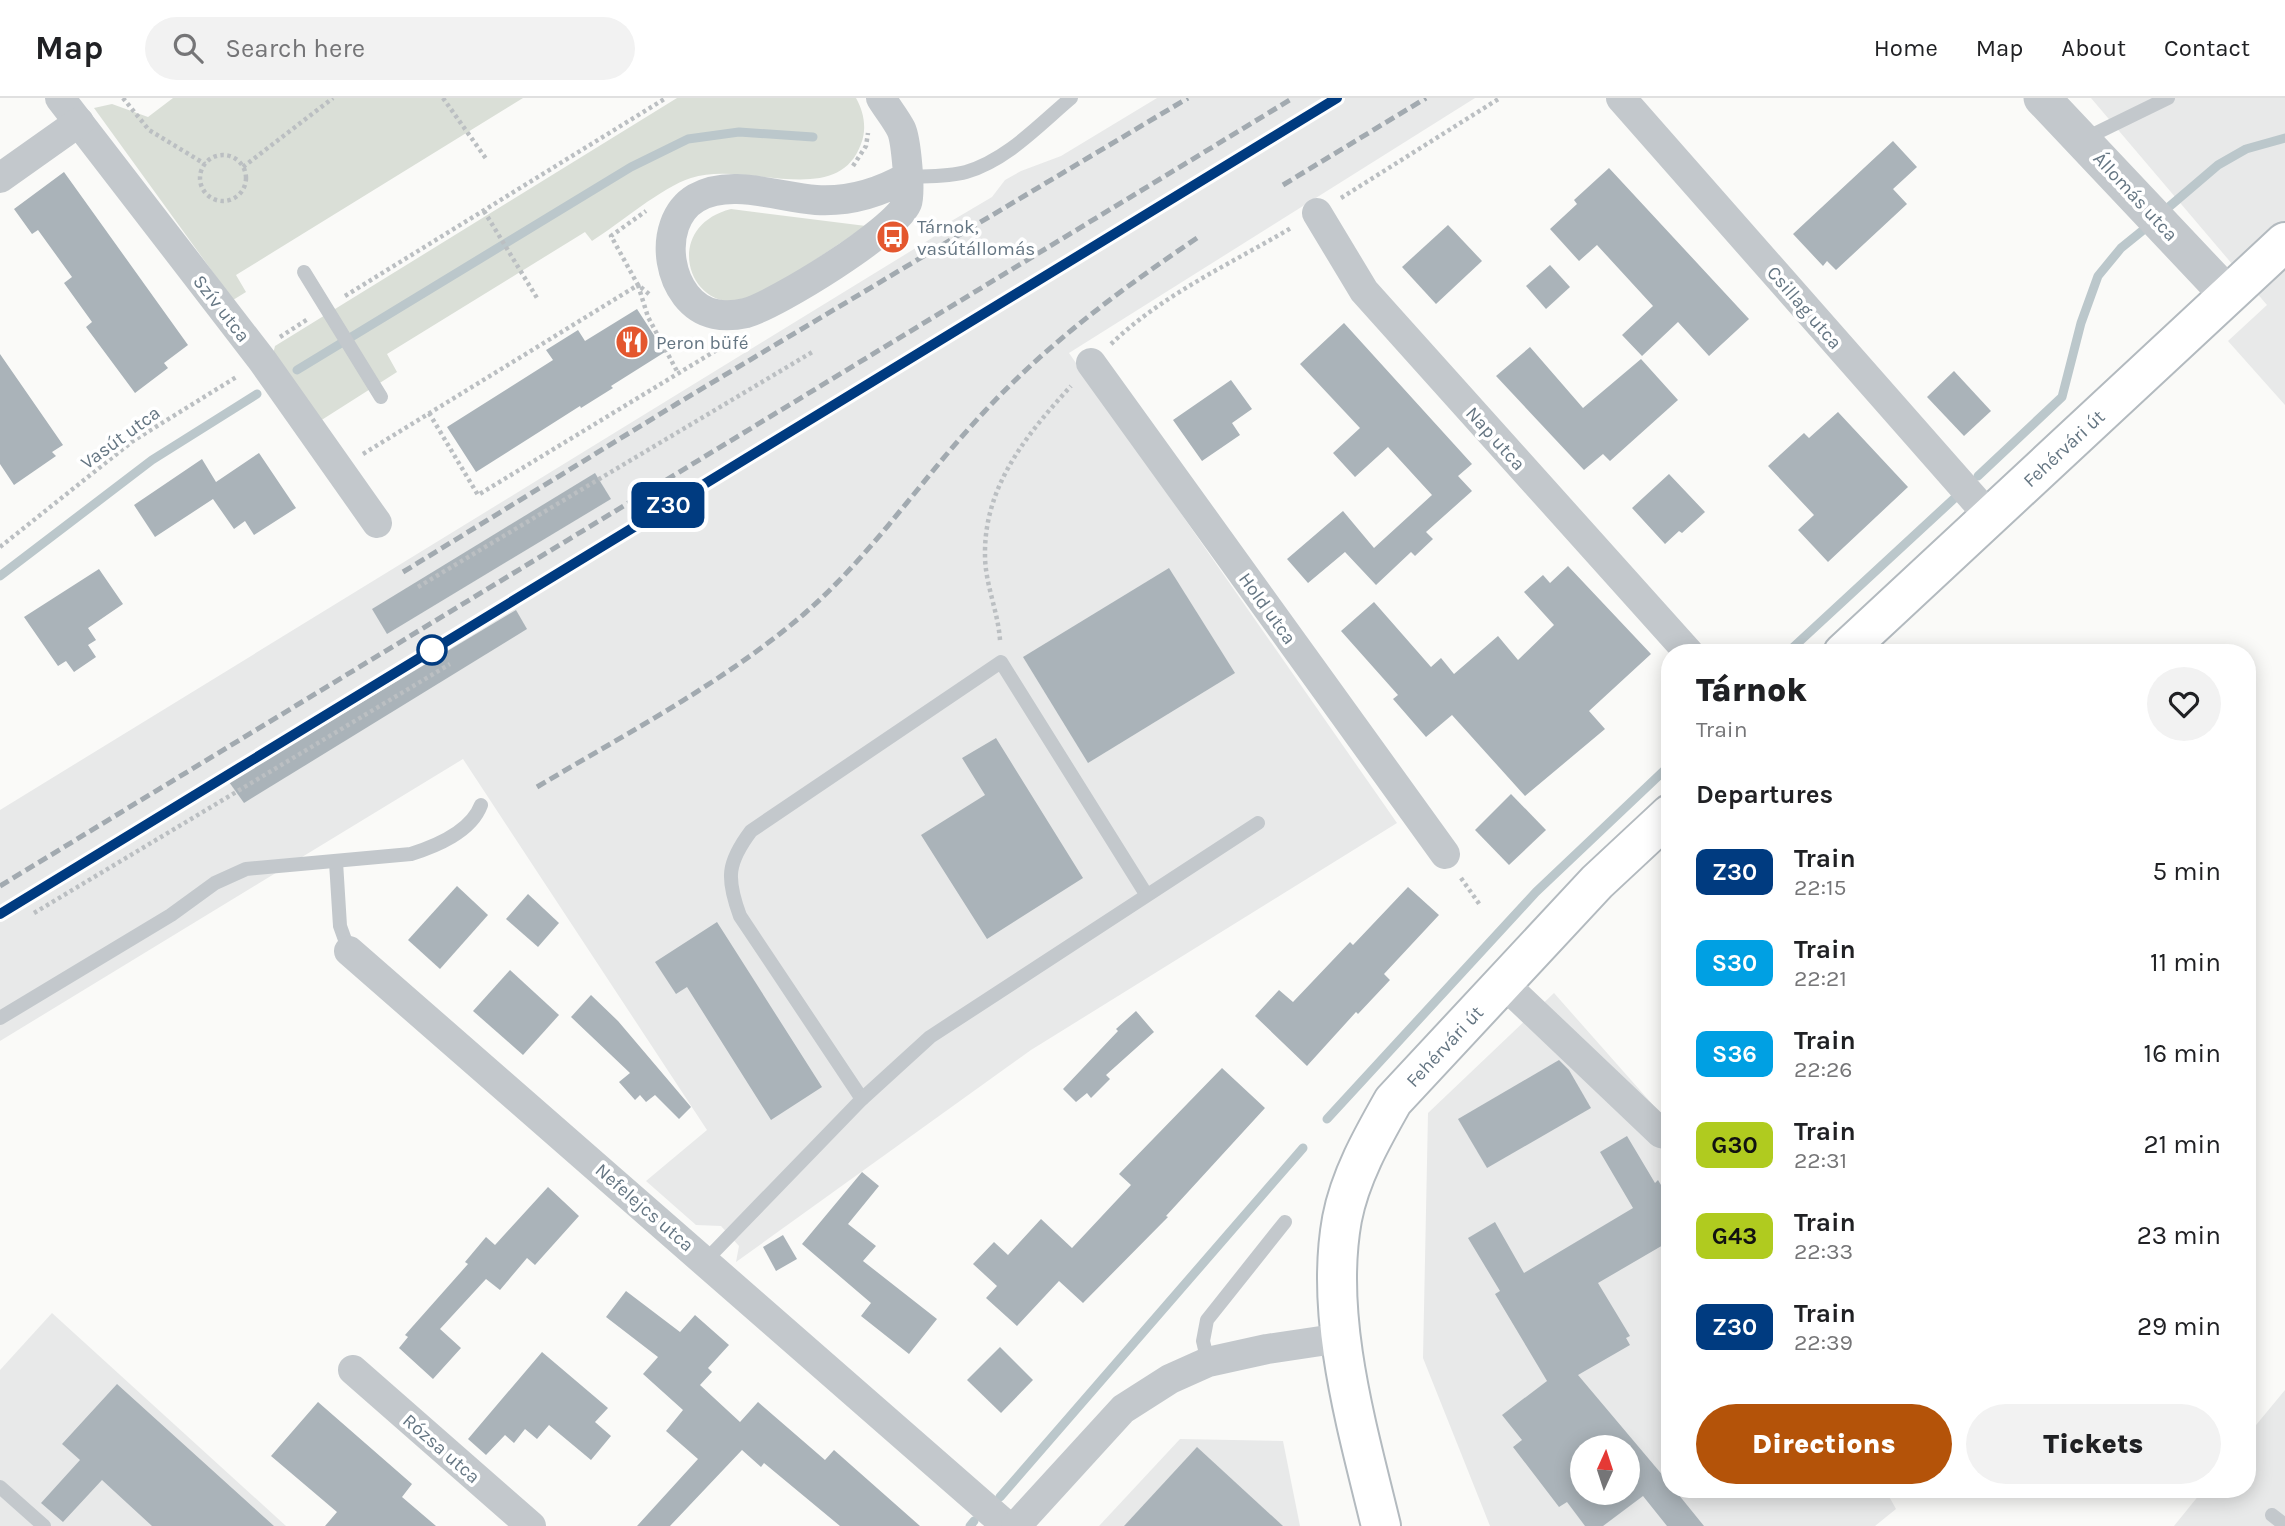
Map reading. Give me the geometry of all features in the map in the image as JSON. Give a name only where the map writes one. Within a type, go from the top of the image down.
[{"type":"main road","name":"Fehérvári út","points":[[1853,644],[2285,242]]},
{"type":"main road","name":"Fehérvári út","points":[[1381,1526],[1341,1338],[1338,1257],[1342,1218],[1351,1187],[1373,1136],[1393,1101],[1501,981],[1597,882],[1661,822]]},
{"type":"street","name":"Szív utca","points":[[60,98],[259,356],[377,523]]},
{"type":"street","points":[[881,98],[902,132],[907,177],[909,200],[900,217],[815,277],[748,312],[713,314],[699,307],[678,283],[672,264],[671,244],[677,217],[685,205],[716,190],[816,200],[846,199],[866,196],[907,177]]},
{"type":"street","name":"Csillag utca","points":[[1620,98],[1989,516]]},
{"type":"street","name":"Állomás utca","points":[[2042,98],[2228,295]]},
{"type":"street","points":[[0,178],[79,122]]},
{"type":"street","name":"Nap utca","points":[[1317,213],[1364,291],[1681,644]]},
{"type":"street","name":"Hold utca","points":[[1091,363],[1445,854]]},
{"type":"street","name":"Nefelejcs utca","points":[[349,951],[706,1260],[1007,1526]]},
{"type":"street","points":[[1501,981],[1661,1130]]},
{"type":"street","points":[[1016,1526],[1123,1409],[1170,1379],[1209,1362],[1267,1349],[1341,1338]]},
{"type":"street","name":"Rózsa utca","points":[[353,1370],[531,1526]]},
{"type":"lane","points":[[907,177],[964,173],[980,167],[1001,156],[1072,98]]},
{"type":"lane","points":[[2082,139],[2168,98]]},
{"type":"lane","points":[[304,272],[382,397]]},
{"type":"lane","points":[[863,1100],[740,916],[730,883],[730,867],[736,851],[751,831],[1000,662],[1146,894]]},
{"type":"lane","points":[[0,1018],[171,915],[225,878],[246,869],[269,864],[380,859],[432,847],[468,825],[477,817],[481,806]]},
{"type":"lane","points":[[706,1260],[863,1100],[930,1037],[1258,823]]},
{"type":"lane","name":"Nefelejcs utca","points":[[336,862],[340,926],[349,951]]},
{"type":"lane","points":[[1209,1362],[1203,1341],[1207,1320],[1285,1222]]},
{"type":"lane","points":[[0,1487],[44,1526]]},
{"type":"lane","points":[[2272,1515],[2285,1525]]},
{"type":"path","points":[[123,98],[149,130],[205,164]]},
{"type":"path","points":[[243,167],[333,98]]},
{"type":"path","points":[[443,98],[487,160]]},
{"type":"path","name":"Vasút utca","points":[[0,547],[133,441],[326,308],[666,98]]},
{"type":"path","points":[[1000,662],[998,624],[985,554],[992,502],[1008,464],[1091,363],[1130,325],[1165,302],[1317,213],[1500,98]]},
{"type":"path","points":[[225,155],[236,159],[243,167],[244,188],[237,196],[220,201],[212,199],[201,185],[205,164],[214,157],[225,155]]},
{"type":"path","points":[[484,211],[537,298]]},
{"type":"path","points":[[339,468],[638,285],[618,249]]},
{"type":"path","points":[[429,413],[478,495],[720,348],[727,315]]},
{"type":"path","points":[[418,587],[814,351]]},
{"type":"path","points":[[34,913],[450,664]]},
{"type":"shaded area","points":[[173,98],[523,98],[236,275],[246,292],[233,300],[94,108],[112,104],[148,117]]},
{"type":"shaded area","points":[[677,98],[856,98],[864,121],[863,138],[849,164],[832,175],[811,179],[737,174],[691,178],[654,197],[592,241],[585,232],[387,354],[397,372],[320,421],[273,354],[275,346]]},
{"type":"shaded area","points":[[1157,98],[1475,98],[1069,353],[1397,823],[1031,1050],[736,1262],[739,1246],[721,1226],[696,1225],[646,1181],[707,1130],[463,759],[0,1041],[0,810],[932,238],[948,223],[992,197],[1005,180],[1061,156]]},
{"type":"shaded area","points":[[2091,98],[2285,98],[2285,405],[2228,341],[2267,305]]},
{"type":"shaded area","points":[[731,209],[866,226],[755,296],[724,301],[708,294],[697,282],[690,266],[690,249],[696,233],[709,219]]},
{"type":"shaded area","points":[[1554,993],[1661,1114],[1661,1498],[1890,1498],[1896,1509],[1875,1526],[1490,1526],[1423,1358],[1428,1113]]},
{"type":"shaded area","points":[[52,1313],[286,1526],[0,1526],[0,1370]]},
{"type":"shaded area","points":[[2285,1390],[2285,1526],[2174,1526],[2197,1498],[2256,1498],[2256,1425]]},
{"type":"shaded area","points":[[1180,1439],[1283,1441],[1300,1526],[1099,1526]]},
{"type":"building","points":[[1893,141],[1917,167],[1893,189],[1907,204],[1836,270],[1827,261],[1823,266],[1793,234]]},
{"type":"building","points":[[1609,168],[1749,319],[1709,356],[1678,322],[1642,356],[1622,335],[1653,306],[1597,245],[1579,261],[1550,229],[1577,204],[1574,200]]},
{"type":"building","points":[[64,172],[188,345],[164,363],[168,368],[135,393],[86,327],[92,322],[64,283],[72,277],[38,230],[32,234],[14,209]]},
{"type":"building","points":[[1448,225],[1482,261],[1436,304],[1402,267]]},
{"type":"building","points":[[1550,265],[1570,287],[1546,309],[1526,286]]},
{"type":"building","points":[[637,309],[665,352],[611,386],[613,388],[476,472],[447,427],[553,360],[546,350],[578,330],[585,341]]},
{"type":"building","points":[[1344,323],[1472,464],[1458,476],[1472,491],[1426,532],[1433,539],[1415,556],[1411,552],[1376,585],[1345,552],[1308,583],[1287,559],[1343,511],[1374,548],[1432,495],[1388,447],[1355,477],[1333,453],[1360,428],[1300,364]]},
{"type":"building","points":[[1530,347],[1583,408],[1641,359],[1678,400],[1610,461],[1603,454],[1584,470],[1496,376]]},
{"type":"building","points":[[0,354],[63,445],[52,452],[56,456],[14,485],[0,464]]},
{"type":"building","points":[[1954,371],[1991,411],[1964,436],[1927,397]]},
{"type":"building","points":[[1231,380],[1252,409],[1232,423],[1240,435],[1202,461],[1173,420]]},
{"type":"building","points":[[1838,412],[1908,487],[1828,562],[1798,530],[1814,515],[1768,466],[1804,433],[1809,438]]},
{"type":"building","points":[[259,453],[296,508],[254,535],[245,521],[234,529],[213,499],[155,537],[134,505],[202,459],[216,482]]},
{"type":"building","points":[[595,473],[611,499],[387,634],[372,609]]},
{"type":"building","points":[[1669,474],[1705,512],[1665,544],[1632,508]]},
{"type":"building","points":[[1568,566],[1651,654],[1589,711],[1605,729],[1525,796],[1452,715],[1426,737],[1393,699],[1398,695],[1341,631],[1374,602],[1431,667],[1441,658],[1454,674],[1498,636],[1518,660],[1554,625],[1524,592],[1543,575],[1550,583]]},
{"type":"building","points":[[1169,568],[1235,673],[1088,763],[1023,657]]},
{"type":"building","points":[[99,569],[123,604],[88,628],[96,640],[88,645],[96,657],[74,672],[66,661],[58,666],[24,617]]},
{"type":"building","points":[[516,610],[527,629],[244,803],[229,782]]},
{"type":"building","points":[[996,738],[1083,878],[987,939],[921,835],[985,795],[962,758]]},
{"type":"building","points":[[1511,794],[1546,830],[1509,865],[1475,830]]},
{"type":"building","points":[[457,886],[488,915],[440,969],[408,940]]},
{"type":"building","points":[[1408,887],[1439,915],[1384,974],[1390,980],[1358,1014],[1356,1012],[1307,1066],[1255,1016],[1279,990],[1293,1002],[1350,942],[1353,945]]},
{"type":"building","points":[[528,894],[559,923],[538,947],[506,919]]},
{"type":"building","points":[[717,922],[822,1087],[771,1120],[687,987],[676,994],[655,962]]},
{"type":"building","points":[[510,970],[559,1015],[523,1055],[473,1011]]},
{"type":"building","points":[[591,995],[618,1021],[691,1107],[679,1119],[655,1095],[646,1102],[640,1095],[635,1100],[619,1082],[630,1073],[571,1017]]},
{"type":"building","points":[[1136,1011],[1154,1032],[1106,1075],[1110,1079],[1091,1098],[1087,1093],[1076,1102],[1063,1089],[1118,1031],[1116,1029]]},
{"type":"building","points":[[1559,1060],[1569,1070],[1591,1108],[1487,1168],[1458,1119]]},
{"type":"building","points":[[1222,1068],[1265,1108],[1166,1216],[1168,1217],[1083,1303],[1059,1281],[1017,1326],[986,1298],[997,1286],[973,1264],[994,1242],[1008,1255],[1041,1219],[1072,1248],[1131,1185],[1119,1174]]},
{"type":"building","points":[[1627,1136],[1655,1183],[1658,1180],[1661,1185],[1661,1246],[1598,1283],[1630,1336],[1626,1338],[1630,1345],[1578,1375],[1629,1435],[1570,1435],[1570,1505],[1631,1505],[1603,1526],[1585,1526],[1567,1502],[1559,1507],[1513,1447],[1522,1440],[1502,1415],[1547,1381],[1495,1294],[1500,1291],[1468,1238],[1495,1222],[1524,1273],[1633,1208],[1600,1152]]},
{"type":"building","points":[[862,1172],[879,1186],[848,1224],[876,1246],[863,1261],[937,1319],[909,1354],[861,1316],[871,1303],[802,1244]]},
{"type":"building","points":[[548,1187],[579,1216],[535,1265],[527,1258],[500,1290],[486,1279],[440,1329],[461,1348],[433,1379],[399,1348],[408,1337],[405,1335],[468,1264],[465,1262],[486,1237],[495,1245]]},
{"type":"building","points":[[783,1235],[797,1259],[776,1271],[763,1247]]},
{"type":"building","points":[[626,1291],[680,1332],[695,1315],[729,1345],[708,1368],[712,1372],[700,1385],[740,1422],[758,1402],[825,1460],[834,1450],[920,1526],[840,1526],[764,1463],[761,1467],[742,1450],[670,1526],[637,1526],[698,1459],[666,1431],[683,1410],[643,1374],[658,1357],[606,1317]]},
{"type":"building","points":[[1000,1347],[1033,1380],[1001,1413],[967,1380]]},
{"type":"building","points":[[542,1352],[608,1408],[595,1422],[611,1436],[591,1460],[549,1425],[537,1439],[525,1429],[514,1443],[505,1435],[486,1455],[468,1439]]},
{"type":"building","points":[[117,1384],[274,1526],[152,1526],[102,1480],[63,1522],[41,1503],[80,1460],[62,1444]]},
{"type":"building","points":[[318,1402],[412,1484],[402,1497],[436,1526],[325,1526],[337,1512],[271,1456]]},
{"type":"building","points":[[1197,1447],[1283,1526],[1124,1526]]},
{"type":"building","points":[[1640,1448],[1661,1473],[1661,1498],[1681,1498],[1704,1526],[1667,1526],[1643,1496],[1640,1498]]},
{"type":"waterway","points":[[297,370],[631,167],[688,139],[739,132],[813,137]]},
{"type":"waterway","points":[[2170,206],[2218,165],[2246,149],[2285,138]]},
{"type":"waterway","points":[[1978,476],[2062,397],[2081,323],[2098,276],[2121,248],[2142,231]]},
{"type":"waterway","points":[[0,576],[152,460],[257,394]]},
{"type":"waterway","points":[[1797,644],[1958,495]]},
{"type":"waterway","points":[[1327,1119],[1536,892],[1661,774]]},
{"type":"waterway","points":[[1000,1497],[1303,1148]]},
{"type":"waterway","points":[[970,1526],[974,1521]]},
{"type":"railway","points":[[403,572],[678,403],[1188,98]]},
{"type":"railway","points":[[0,886],[1293,98]]},
{"type":"railway","points":[[0,914],[1337,98]]},
{"type":"railway","points":[[1283,185],[1426,98]]},
{"type":"railway","points":[[537,787],[708,685],[804,614],[853,566],[961,437],[1033,363],[1085,319],[1197,238]]},
{"type":"train","name":"Z30","points":[[0,914],[1337,98]]},
{"type":"place","name":"Tárnok, vasútállomás","points":[[893,237]]},
{"type":"place","name":"Peron büfé","points":[[632,342]]}]
